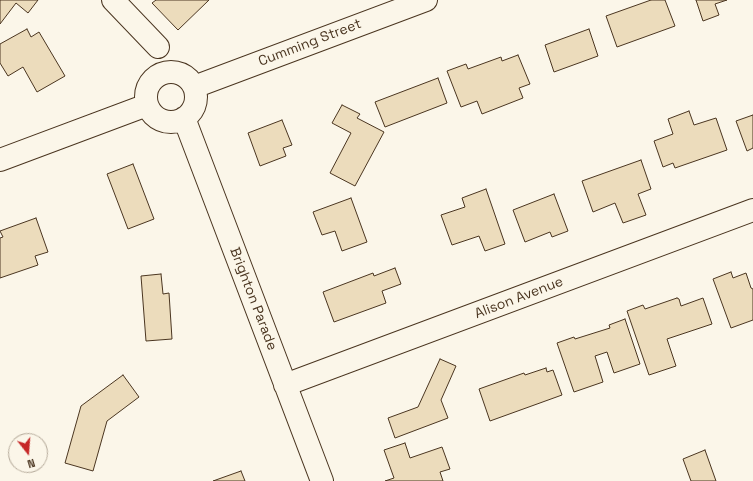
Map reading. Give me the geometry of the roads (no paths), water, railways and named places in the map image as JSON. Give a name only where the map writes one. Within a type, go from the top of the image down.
[{"type":"street","points":[[113,0],[158,47]]},
{"type":"street","name":"Cumming Street","points":[[194,87],[426,0]]},
{"type":"street","points":[[176,72],[183,75],[194,87],[195,101],[193,108],[184,118],[177,121],[162,120],[150,111],[147,104],[146,90],[149,84],[160,74],[176,72]]},
{"type":"street","points":[[0,160],[147,104]]},
{"type":"street","name":"Brighton Parade","points":[[184,118],[322,481]]},
{"type":"street","name":"Alison Avenue","points":[[285,385],[753,210]]}]
